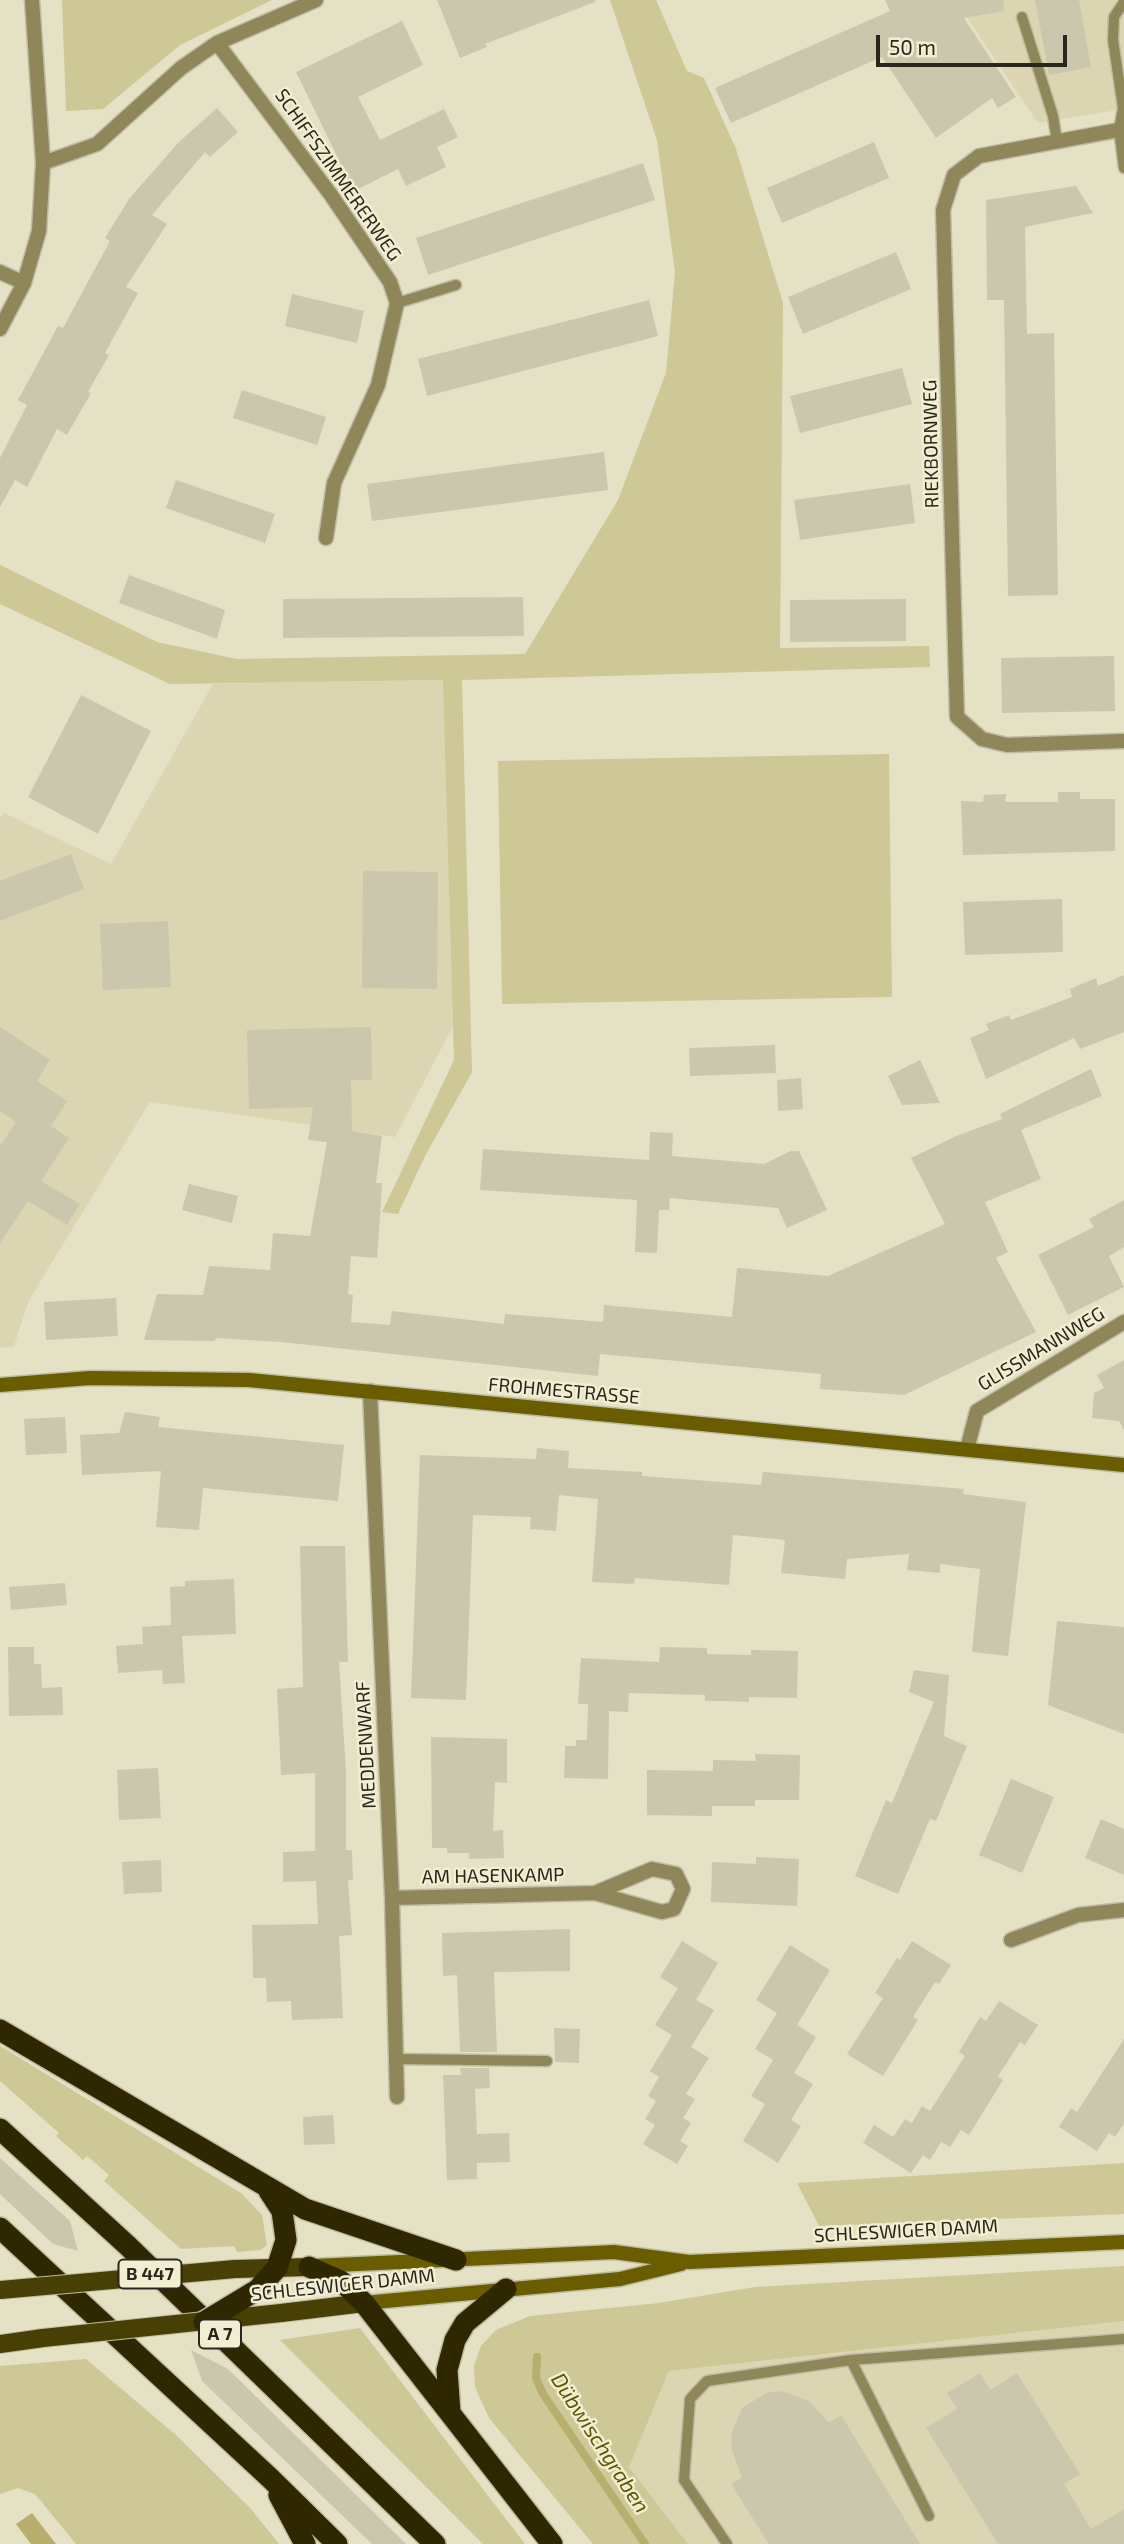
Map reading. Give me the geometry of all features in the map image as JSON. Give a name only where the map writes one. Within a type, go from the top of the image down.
[{"type":"highway","points":[[0,2029],[305,2209],[345,2225],[456,2260]]},
{"type":"highway","name":"A 7","points":[[0,2129],[146,2263],[435,2544]]},
{"type":"highway","points":[[204,2322],[257,2290],[277,2267],[286,2240],[285,2218],[279,2204],[265,2187]]},
{"type":"highway","points":[[0,2228],[270,2477],[337,2544]]},
{"type":"highway","points":[[309,2267],[341,2281],[364,2303],[552,2544]]},
{"type":"highway","points":[[450,2412],[447,2370],[455,2340],[465,2323],[506,2290]]},
{"type":"highway","points":[[270,2477],[305,2544]]},
{"type":"main road","name":"FROHMESTRASSE","points":[[0,1385],[90,1378],[186,1377],[370,1391],[1124,1465]]},
{"type":"main road","name":"SCHLESWIGER DAMM","points":[[0,2291],[79,2281],[234,2269],[614,2252],[689,2262],[1124,2242]]},
{"type":"main road","name":"SCHLESWIGER DAMM","points":[[0,2344],[364,2303],[620,2278],[689,2262]]},
{"type":"street","points":[[0,329],[24,283],[39,231],[43,163],[32,0]]},
{"type":"street","points":[[43,163],[97,144],[181,68],[217,43],[316,0]]},
{"type":"street","name":"SCHIFFSZIMMERERWEG","points":[[217,43],[331,195],[390,282],[397,303]]},
{"type":"street","name":"RIEKBORNWEG","points":[[1121,130],[979,156],[954,175],[943,210],[957,717],[982,739],[1007,745],[1124,741]]},
{"type":"street","points":[[0,272],[24,283]]},
{"type":"street","points":[[326,538],[334,483],[378,385],[397,303]]},
{"type":"street","name":"GLISSMANNWEG","points":[[967,1449],[976,1411],[1124,1322]]},
{"type":"street","name":"MEDDENWARF","points":[[370,1391],[392,1898],[397,2097]]},
{"type":"street","name":"AM HASENKAMP","points":[[392,1898],[595,1893],[662,1912],[674,1909],[682,1889],[676,1874],[652,1869],[595,1893]]},
{"type":"street","points":[[1011,1940],[1078,1915],[1124,1910]]},
{"type":"lane","points":[[1124,2],[1114,17],[1113,40],[1123,108],[1121,130],[1124,168]]},
{"type":"lane","points":[[1022,18],[1053,116],[1057,142]]},
{"type":"lane","points":[[397,303],[456,285]]},
{"type":"lane","points":[[396,2059],[547,2061]]},
{"type":"lane","points":[[727,2544],[684,2480],[690,2399],[707,2381],[851,2360],[1124,2339]]},
{"type":"lane","points":[[851,2360],[929,2516]]},
{"type":"shaded area","points":[[62,0],[272,0],[180,45],[103,109],[66,111]]},
{"type":"shaded area","points":[[610,0],[656,0],[687,71],[704,78],[736,149],[783,303],[780,648],[929,646],[930,667],[462,680],[472,1072],[425,1156],[398,1214],[382,1212],[454,1060],[443,680],[170,684],[0,604],[0,565],[157,642],[237,659],[525,654],[618,500],[666,373],[675,272],[657,140]]},
{"type":"shaded area","points":[[961,0],[1124,0],[1124,109],[1038,123],[968,19]]},
{"type":"shaded area","points":[[444,680],[453,1026],[395,1137],[150,1102],[29,1300],[14,1346],[0,1348],[0,818],[4,813],[111,864],[213,684]]},
{"type":"shaded area","points":[[889,754],[892,997],[502,1004],[498,761]]},
{"type":"shaded area","points":[[0,2046],[241,2193],[262,2215],[267,2245],[261,2250],[237,2252],[234,2246],[181,2249],[104,2181],[109,2175],[87,2156],[83,2160],[56,2136],[59,2133],[0,2081]]},
{"type":"shaded area","points":[[1124,2163],[1124,2214],[819,2226],[797,2183]]},
{"type":"shaded area","points":[[1124,2266],[1124,2321],[669,2371],[629,2467],[688,2544],[593,2544],[489,2418],[475,2387],[474,2366],[481,2346],[496,2330],[530,2316],[659,2303],[755,2287]]},
{"type":"shaded area","points":[[1124,2321],[1124,2544],[688,2544],[629,2467],[669,2371]]},
{"type":"shaded area","points":[[360,2328],[525,2544],[483,2544],[280,2340]]},
{"type":"shaded area","points":[[86,2359],[176,2435],[251,2509],[279,2544],[76,2544],[35,2494],[18,2488],[0,2494],[0,2366]]},
{"type":"shaded area","points":[[32,2513],[56,2544],[31,2544],[16,2524]]},
{"type":"building","points":[[437,0],[595,2],[485,44],[487,47],[460,58]]},
{"type":"building","points":[[885,0],[1003,0],[1004,11],[964,18],[1016,97],[998,108],[992,98],[936,138],[882,57],[731,123],[715,88],[890,11]]},
{"type":"building","points":[[1035,0],[1079,0],[1091,67],[1049,75]]},
{"type":"building","points":[[402,21],[423,65],[358,97],[380,140],[444,109],[458,137],[437,147],[446,167],[406,186],[398,169],[354,191],[296,72]]},
{"type":"building","points":[[217,108],[238,132],[210,157],[205,152],[152,215],[167,224],[126,287],[138,293],[105,353],[109,355],[88,392],[91,393],[67,435],[57,429],[27,487],[15,480],[0,507],[0,458],[27,405],[18,400],[58,326],[63,328],[110,241],[105,238],[129,199],[178,143]]},
{"type":"building","points":[[874,142],[889,178],[782,223],[767,188]]},
{"type":"building","points":[[643,163],[655,200],[428,275],[416,238]]},
{"type":"building","points":[[1076,186],[1093,213],[1025,227],[1027,334],[1054,333],[1058,595],[1008,596],[1004,300],[987,300],[986,200]]},
{"type":"building","points":[[896,252],[911,289],[803,334],[788,297]]},
{"type":"building","points":[[292,294],[364,311],[357,343],[285,326]]},
{"type":"building","points":[[649,300],[658,336],[427,396],[418,359]]},
{"type":"building","points":[[902,368],[912,404],[800,433],[790,396]]},
{"type":"building","points":[[242,390],[326,417],[317,445],[233,418]]},
{"type":"building","points":[[604,452],[608,490],[372,521],[367,484]]},
{"type":"building","points":[[176,480],[275,514],[265,543],[166,508]]},
{"type":"building","points":[[910,484],[915,523],[800,540],[794,500]]},
{"type":"building","points":[[129,575],[225,610],[217,639],[119,603]]},
{"type":"building","points":[[523,597],[524,636],[283,638],[283,599]]},
{"type":"building","points":[[906,599],[906,641],[790,642],[790,600]]},
{"type":"building","points":[[1114,656],[1115,711],[1002,713],[1001,658]]},
{"type":"building","points":[[81,695],[151,731],[98,834],[28,797]]},
{"type":"building","points":[[1058,792],[1080,792],[1080,799],[1115,799],[1115,851],[963,855],[961,801],[983,802],[984,795],[1006,794],[1005,802],[1058,802]]},
{"type":"building","points":[[71,854],[84,889],[0,921],[0,881]]},
{"type":"building","points":[[363,871],[438,872],[437,989],[362,988]]},
{"type":"building","points":[[1062,899],[1063,952],[965,955],[963,902]]},
{"type":"building","points":[[168,921],[171,987],[103,990],[100,924]]},
{"type":"building","points":[[1124,975],[1124,1032],[1080,1049],[1074,1038],[986,1079],[970,1038],[989,1030],[986,1024],[1009,1015],[1011,1020],[1072,997],[1070,989],[1096,978],[1098,986]]},
{"type":"building","points":[[0,1027],[50,1060],[37,1081],[67,1101],[51,1126],[69,1138],[41,1181],[80,1204],[67,1225],[28,1201],[0,1243],[0,1146],[16,1122],[0,1111]]},
{"type":"building","points":[[371,1027],[372,1080],[351,1080],[352,1131],[382,1136],[376,1183],[382,1183],[379,1233],[377,1258],[351,1256],[348,1294],[353,1295],[351,1322],[390,1325],[392,1311],[504,1324],[505,1314],[603,1322],[604,1305],[732,1317],[737,1268],[828,1276],[945,1224],[911,1158],[954,1137],[1002,1119],[1000,1114],[1091,1069],[1102,1096],[1021,1130],[1041,1179],[985,1202],[1008,1252],[996,1258],[1036,1332],[904,1395],[820,1389],[821,1374],[600,1354],[598,1376],[281,1342],[216,1338],[215,1341],[144,1340],[157,1294],[203,1295],[209,1266],[270,1270],[273,1233],[310,1236],[327,1142],[308,1140],[313,1107],[249,1109],[247,1030]]},
{"type":"building","points":[[775,1045],[776,1073],[690,1076],[689,1048]]},
{"type":"building","points":[[920,1060],[940,1103],[902,1105],[888,1076]]},
{"type":"building","points":[[801,1078],[803,1109],[778,1111],[777,1080]]},
{"type":"building","points":[[650,1132],[673,1133],[672,1156],[764,1164],[791,1151],[799,1151],[827,1210],[787,1228],[778,1208],[670,1198],[669,1210],[659,1210],[657,1253],[635,1252],[637,1200],[480,1190],[483,1149],[649,1160]]},
{"type":"building","points":[[189,1184],[238,1196],[232,1223],[182,1210]]},
{"type":"building","points":[[1124,1200],[1124,1247],[1109,1256],[1124,1287],[1068,1315],[1038,1255],[1094,1227],[1089,1219]]},
{"type":"building","points":[[116,1298],[118,1336],[46,1340],[44,1302]]},
{"type":"building","points":[[1124,1360],[1124,1430],[1119,1421],[1092,1418],[1094,1393],[1104,1388],[1097,1375]]},
{"type":"building","points":[[125,1412],[160,1417],[158,1427],[344,1445],[338,1501],[203,1488],[199,1530],[156,1527],[161,1471],[82,1475],[80,1435],[119,1433]]},
{"type":"building","points":[[65,1417],[67,1453],[26,1455],[24,1419]]},
{"type":"building","points":[[537,1448],[569,1451],[568,1468],[642,1472],[642,1476],[761,1485],[763,1472],[964,1489],[963,1494],[1026,1502],[1008,1656],[972,1652],[980,1569],[940,1564],[940,1573],[907,1570],[909,1554],[847,1559],[845,1579],[781,1573],[785,1540],[733,1535],[729,1585],[635,1578],[634,1584],[592,1582],[598,1499],[559,1495],[556,1531],[530,1529],[531,1517],[473,1515],[466,1700],[411,1698],[420,1455],[536,1459]]},
{"type":"building","points":[[300,1546],[345,1546],[348,1662],[339,1662],[346,1771],[346,1850],[352,1850],[353,1880],[348,1880],[352,1935],[339,1936],[343,2018],[292,2020],[291,2001],[267,2002],[266,1978],[253,1978],[252,1925],[318,1924],[316,1881],[283,1882],[283,1852],[315,1851],[315,1773],[281,1775],[277,1689],[303,1687]]},
{"type":"building","points":[[234,1579],[236,1634],[182,1636],[185,1683],[163,1684],[162,1670],[118,1673],[116,1646],[143,1644],[142,1627],[171,1625],[170,1587],[185,1586],[185,1581]]},
{"type":"building","points":[[65,1583],[67,1605],[11,1610],[9,1587]]},
{"type":"building","points":[[1057,1621],[1124,1627],[1124,1734],[1048,1705]]},
{"type":"building","points":[[8,1647],[34,1647],[34,1664],[41,1664],[42,1688],[62,1687],[63,1715],[9,1716]]},
{"type":"building","points":[[660,1647],[707,1648],[707,1654],[751,1655],[751,1650],[798,1651],[797,1698],[749,1697],[749,1702],[705,1701],[705,1695],[629,1693],[628,1712],[609,1711],[608,1779],[564,1778],[565,1746],[576,1746],[576,1740],[587,1740],[588,1704],[578,1704],[581,1658],[659,1662]]},
{"type":"building","points":[[914,1670],[949,1675],[944,1736],[967,1746],[936,1821],[930,1819],[898,1894],[855,1876],[886,1800],[892,1803],[934,1702],[909,1692]]},
{"type":"building","points":[[431,1737],[507,1739],[507,1783],[495,1782],[493,1831],[503,1830],[504,1858],[469,1859],[469,1853],[447,1853],[447,1848],[432,1848]]},
{"type":"building","points":[[755,1754],[800,1755],[799,1800],[755,1800],[755,1806],[712,1806],[712,1816],[647,1815],[647,1770],[713,1771],[713,1760],[756,1761]]},
{"type":"building","points":[[158,1768],[161,1818],[119,1820],[117,1770]]},
{"type":"building","points":[[1011,1779],[1054,1797],[1022,1873],[979,1855]]},
{"type":"building","points":[[1101,1819],[1124,1829],[1124,1875],[1085,1858]]},
{"type":"building","points":[[756,1857],[799,1859],[797,1906],[711,1902],[712,1862],[756,1864]]},
{"type":"building","points":[[161,1860],[162,1892],[124,1894],[122,1862]]},
{"type":"building","points":[[570,1929],[570,1971],[494,1972],[497,2052],[460,2052],[457,1975],[443,1976],[442,1933]]},
{"type":"building","points":[[682,1941],[718,1963],[696,2000],[714,2010],[691,2047],[709,2058],[686,2094],[695,2099],[683,2118],[691,2123],[680,2141],[688,2146],[677,2164],[643,2144],[655,2125],[645,2119],[656,2101],[648,2096],[659,2077],[650,2071],[672,2035],[655,2025],[678,1988],[660,1977]]},
{"type":"building","points":[[912,1941],[951,1965],[939,1984],[935,1982],[913,2017],[918,2020],[883,2076],[847,2054],[883,1998],[875,1993],[897,1958],[900,1960]]},
{"type":"building","points":[[790,1945],[830,1970],[797,2025],[816,2037],[794,2073],[813,2084],[791,2120],[801,2126],[778,2163],[743,2141],[765,2104],[751,2096],[773,2060],[755,2049],[777,2013],[756,2000]]},
{"type":"building","points":[[999,2001],[1038,2025],[1025,2045],[1020,2042],[998,2076],[1003,2080],[969,2135],[961,2130],[950,2147],[941,2142],[930,2160],[923,2155],[911,2173],[863,2143],[874,2125],[893,2137],[905,2119],[912,2123],[922,2106],[930,2111],[965,2056],[959,2052],[980,2017],[986,2021]]},
{"type":"building","points":[[554,2028],[580,2029],[579,2063],[555,2062]]},
{"type":"building","points":[[1124,2039],[1124,2124],[1115,2137],[1109,2133],[1097,2151],[1059,2127],[1071,2108],[1077,2112]]},
{"type":"building","points":[[460,2068],[489,2068],[490,2088],[475,2089],[477,2134],[509,2133],[510,2162],[477,2163],[477,2179],[447,2180],[443,2075],[461,2075]]},
{"type":"building","points":[[333,2115],[335,2144],[304,2145],[303,2117]]},
{"type":"building","points":[[0,2158],[70,2221],[78,2251],[53,2244],[0,2194]]},
{"type":"building","points":[[191,2350],[228,2369],[406,2544],[372,2544],[202,2381]]},
{"type":"building","points":[[980,2373],[990,2390],[1017,2373],[1080,2474],[1064,2484],[1091,2529],[1124,2509],[1124,2544],[998,2544],[926,2428],[957,2409],[947,2393]]},
{"type":"building","points":[[781,2391],[809,2401],[829,2423],[841,2415],[920,2544],[769,2544],[731,2484],[742,2478],[732,2450],[731,2435],[742,2408],[766,2393]]},
{"type":"waterway","name":"Dübwischgraben","points":[[537,2357],[536,2378],[543,2394],[645,2544]]}]
